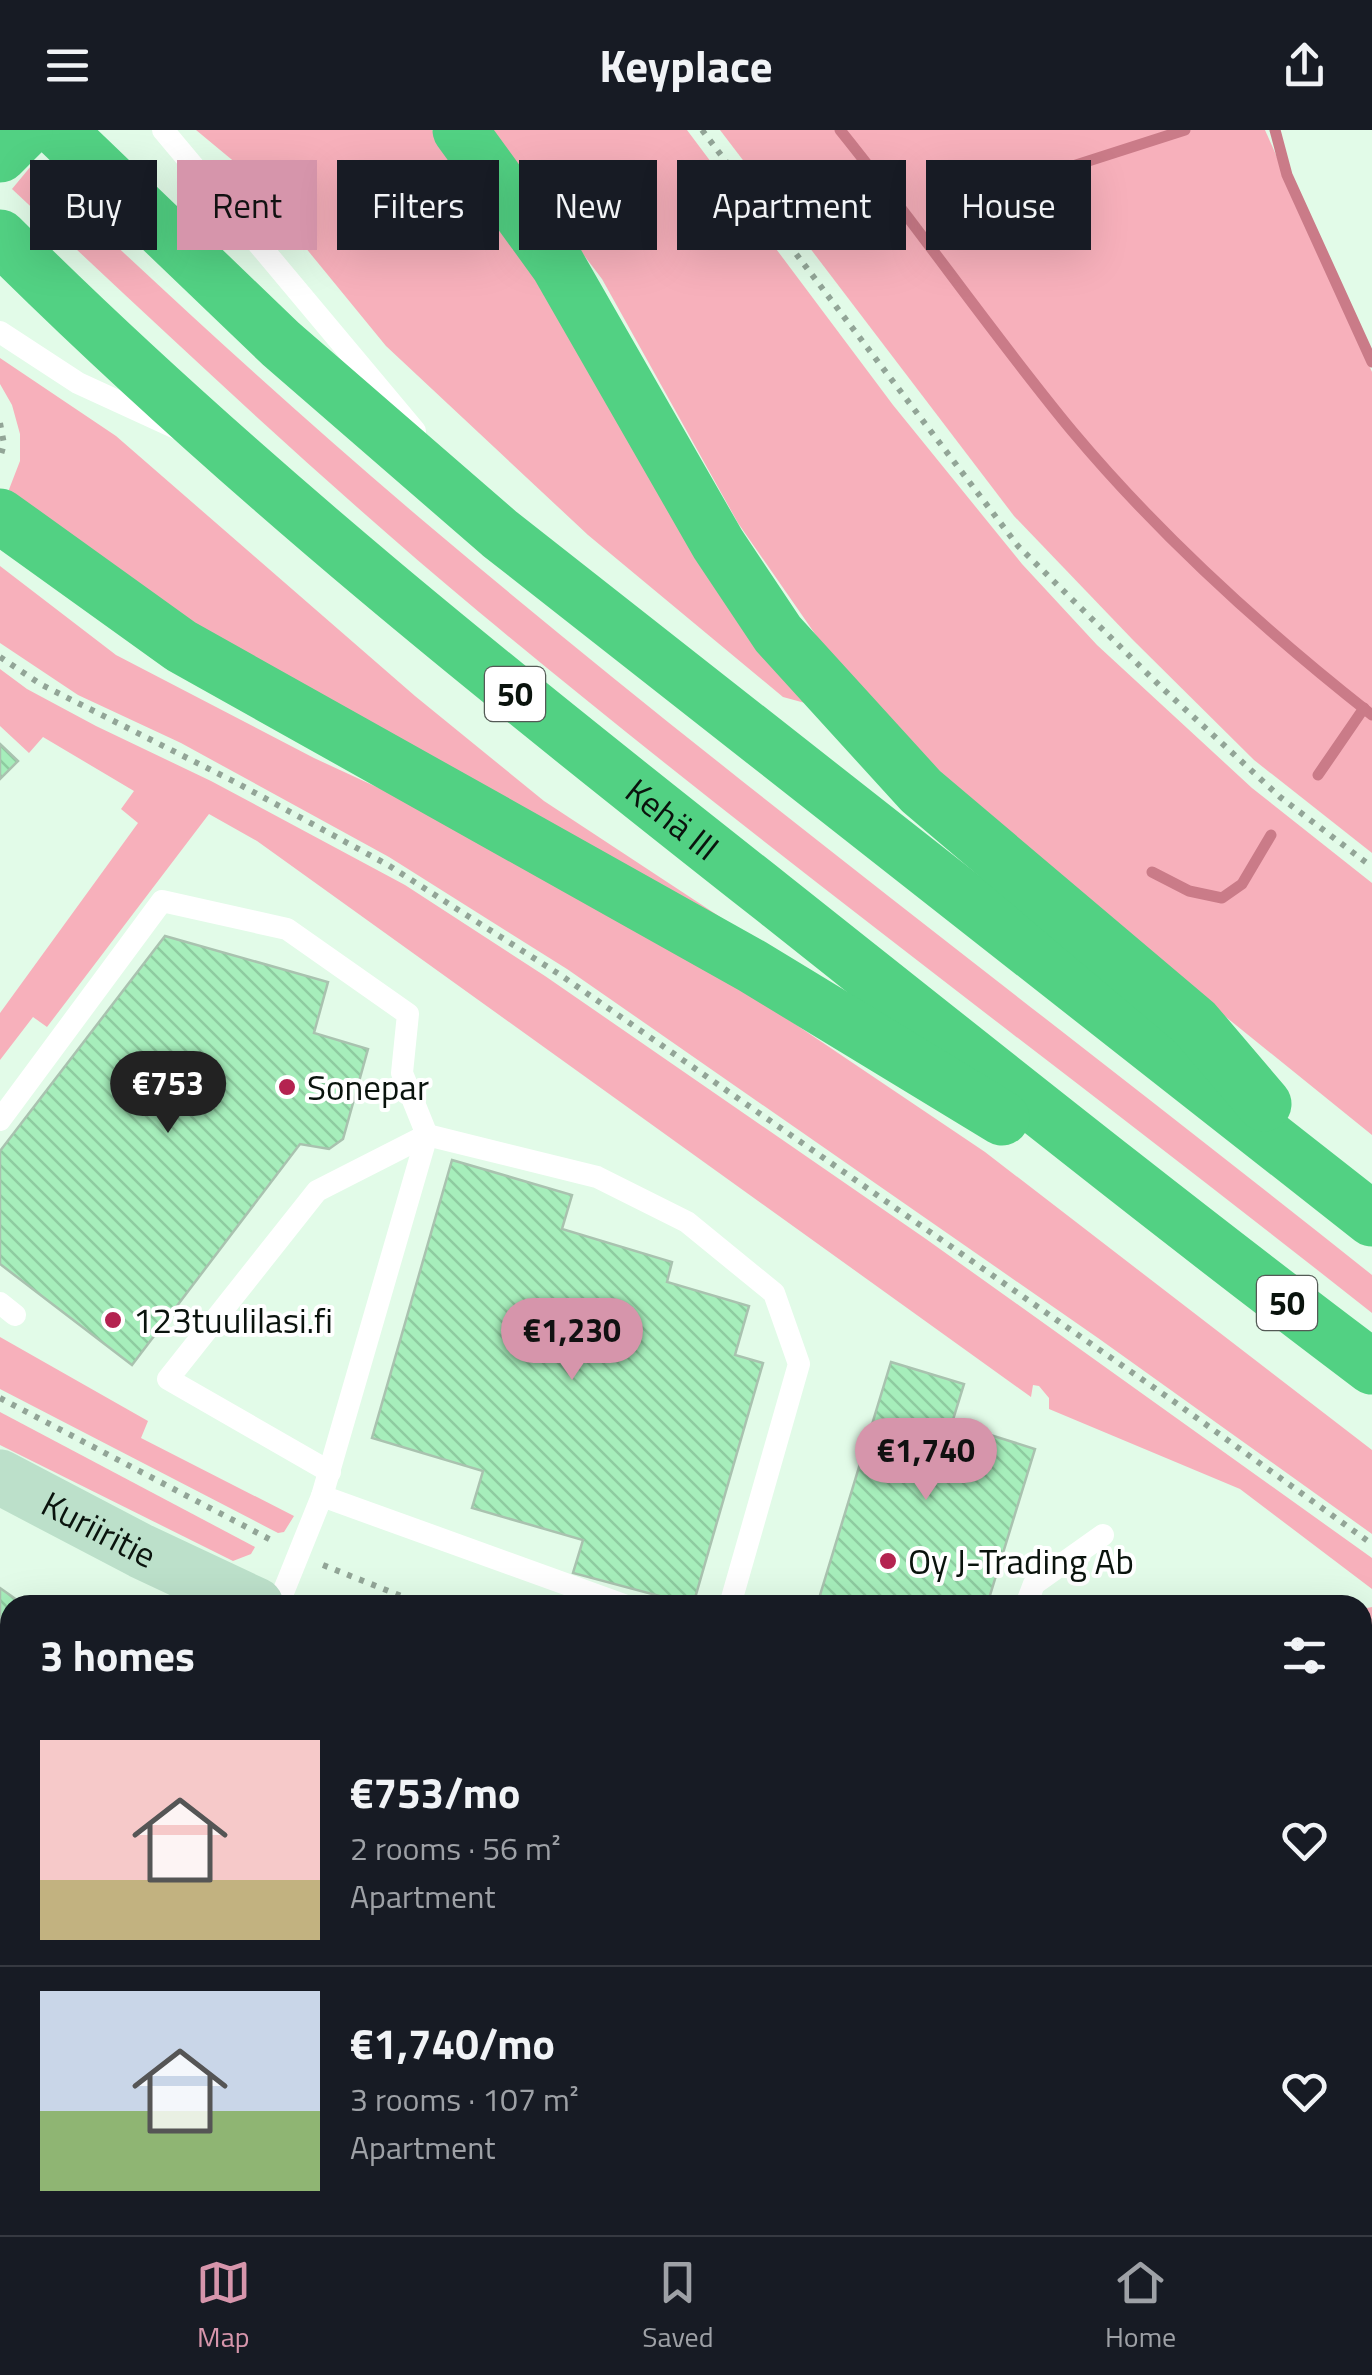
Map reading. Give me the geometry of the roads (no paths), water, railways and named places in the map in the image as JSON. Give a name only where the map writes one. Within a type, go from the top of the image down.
[{"type":"highway","points":[[0,155],[25,130]]},
{"type":"highway","points":[[58,130],[281,344],[500,534],[1354,1204]]},
{"type":"highway","points":[[460,130],[558,265],[718,544],[778,634],[922,791],[1195,1022],[1354,1204]]},
{"type":"highway","name":"Kehä III","points":[[0,237],[90,326],[230,453],[526,703],[1201,1238],[1372,1368]]},
{"type":"highway","points":[[3,517],[181,646],[752,966],[1201,1238]]},
{"type":"street","name":"Kuriiritie","points":[[0,1478],[235,1595]]},
{"type":"lane","points":[[163,130],[500,534]]},
{"type":"lane","points":[[0,332],[78,383],[230,453]]},
{"type":"lane","points":[[0,1120],[162,901],[287,929],[408,1014],[402,1074],[427,1135],[330,1472],[282,1595]]},
{"type":"lane","points":[[330,1472],[168,1379],[317,1190],[427,1135],[597,1177],[687,1222],[774,1292],[799,1364],[733,1595]]},
{"type":"lane","points":[[322,1496],[596,1595]]},
{"type":"lane","points":[[1030,1595],[1034,1584],[1103,1535]]},
{"type":"waterway","points":[[840,130],[1043,395],[1107,471],[1215,581],[1372,715]]},
{"type":"waterway","points":[[1091,160],[1185,130]]},
{"type":"waterway","points":[[1275,130],[1287,175],[1372,362]]},
{"type":"waterway","points":[[1318,775],[1364,708]]},
{"type":"waterway","points":[[1152,872],[1189,891],[1222,898],[1242,884],[1271,835]]},
{"type":"place","name":"Sonepar","points":[[287,1087]]},
{"type":"place","name":"123tuulilasi.fi","points":[[113,1320]]},
{"type":"place","name":"Oy J-Trading Ab","points":[[888,1561]]}]
